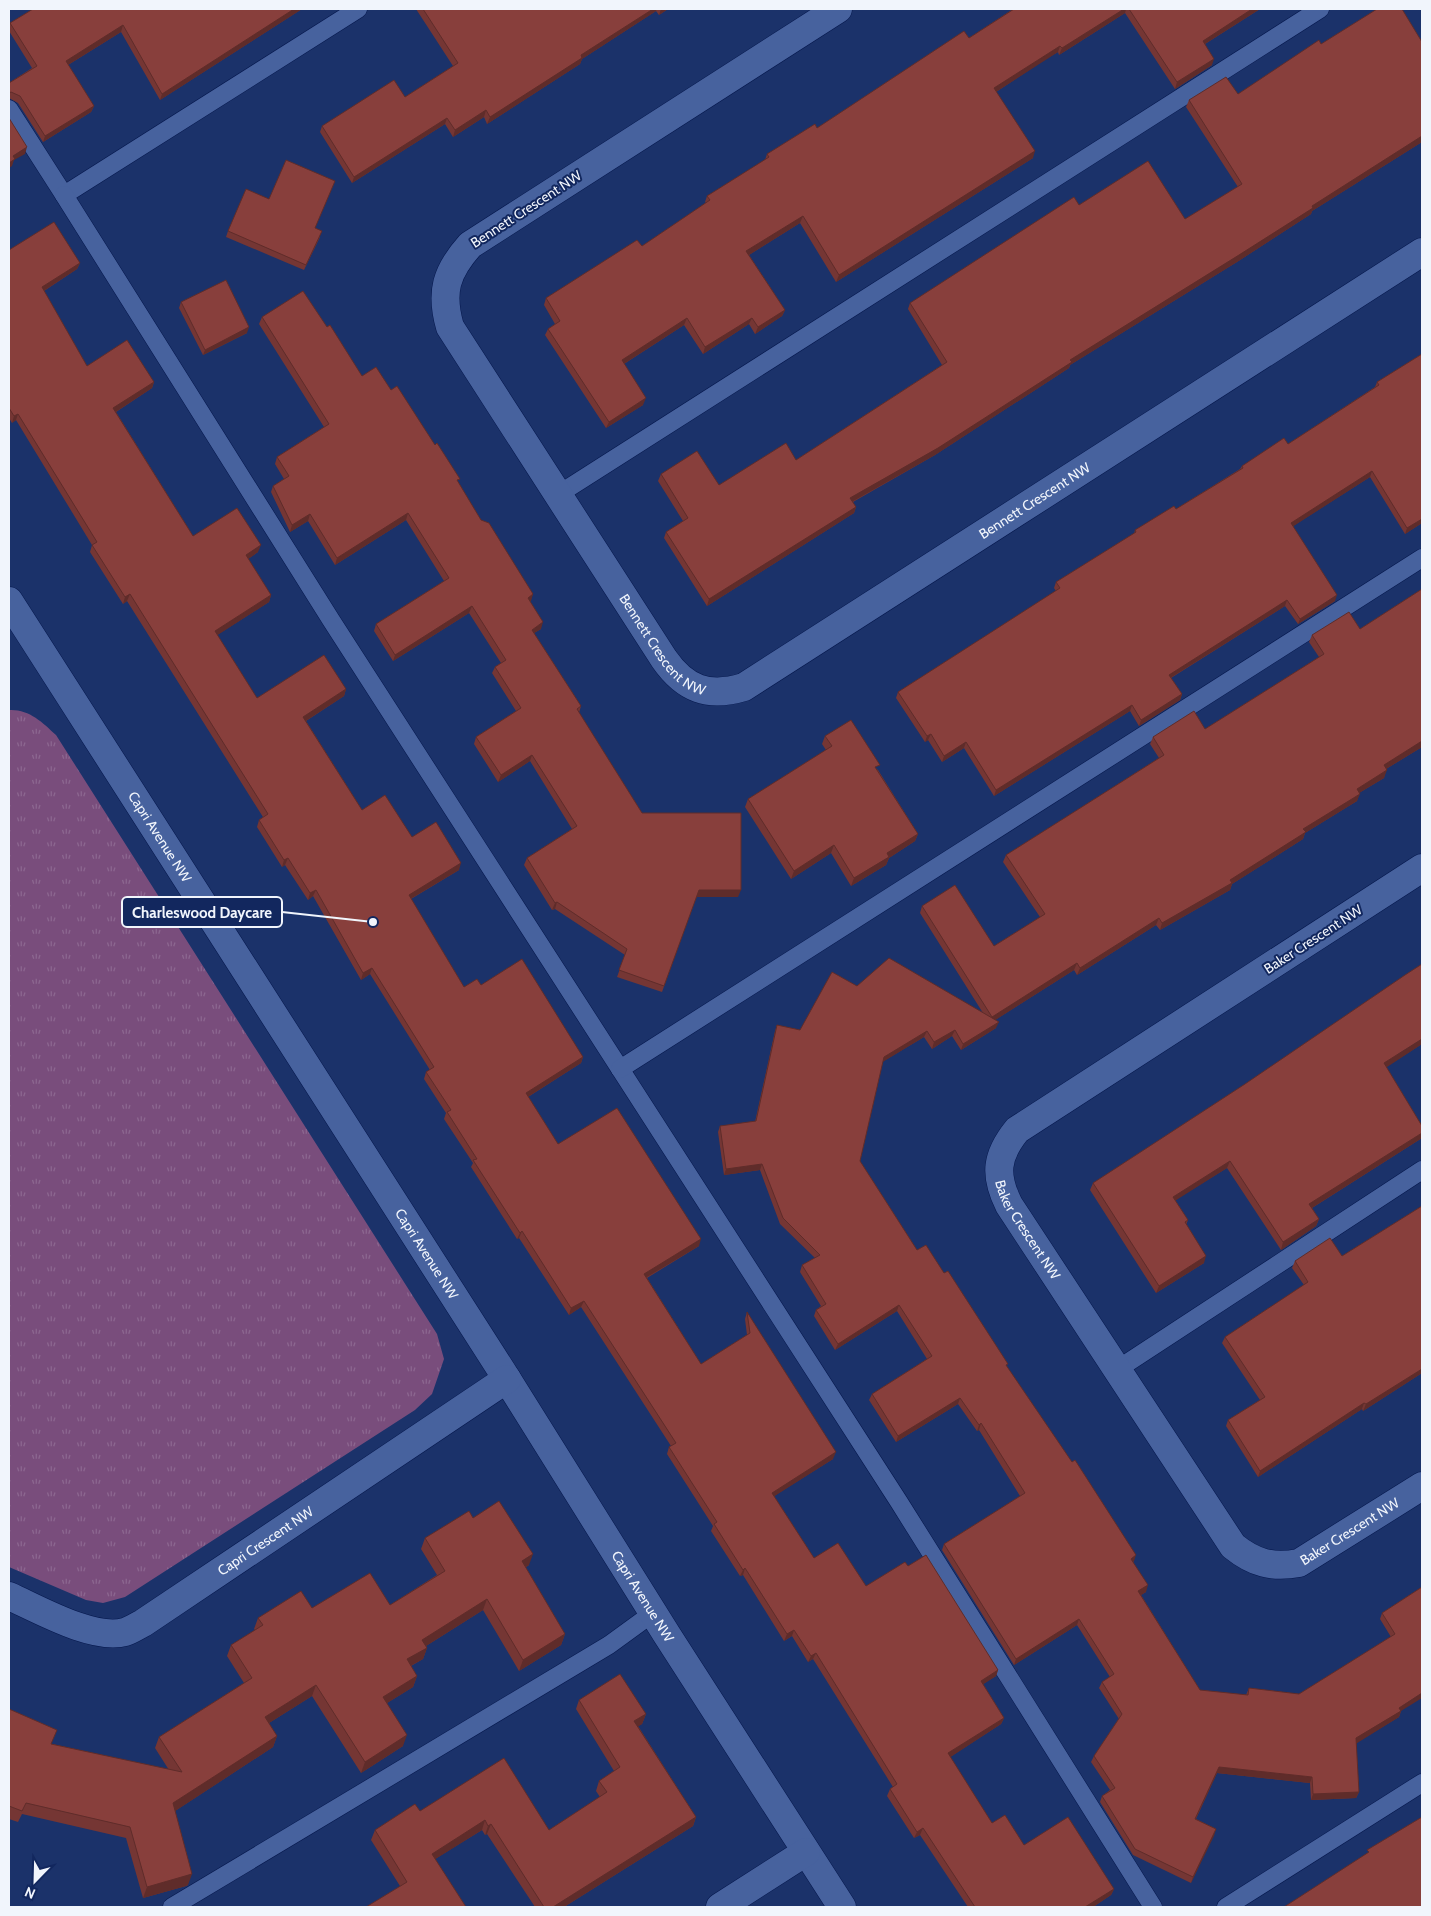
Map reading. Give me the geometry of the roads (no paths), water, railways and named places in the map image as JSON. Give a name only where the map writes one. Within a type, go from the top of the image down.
[{"type":"street","name":"Bennett Crescent NW","points":[[838,9],[475,241],[456,260],[448,278],[445,295],[446,312],[450,327],[674,673],[688,684],[704,690],[731,691],[744,687],[1422,252]]},
{"type":"street","name":"Capri Avenue NW","points":[[9,601],[842,1907]]},
{"type":"street","name":"Baker Crescent NW","points":[[1422,868],[1017,1130],[1006,1143],[1000,1159],[999,1175],[1002,1190],[1009,1205],[1233,1546],[1247,1558],[1265,1565],[1282,1566],[1299,1563],[1422,1486]]},
{"type":"street","name":"Capri Crescent NW","points":[[9,1596],[84,1628],[106,1633],[125,1632],[143,1623],[507,1379]]},
{"type":"street","points":[[720,1907],[806,1852]]},
{"type":"lane","points":[[64,195],[358,9]]},
{"type":"lane","points":[[559,494],[1320,9]]},
{"type":"lane","points":[[9,109],[331,620],[899,1502],[1152,1907]]},
{"type":"lane","points":[[620,1069],[1422,558]]},
{"type":"lane","points":[[1118,1369],[1422,1170]]},
{"type":"lane","points":[[172,1907],[608,1645],[653,1613]]},
{"type":"lane","points":[[1226,1907],[1422,1783]]},
{"type":"place","name":"Charleswood Daycare","points":[[373,922]]}]
